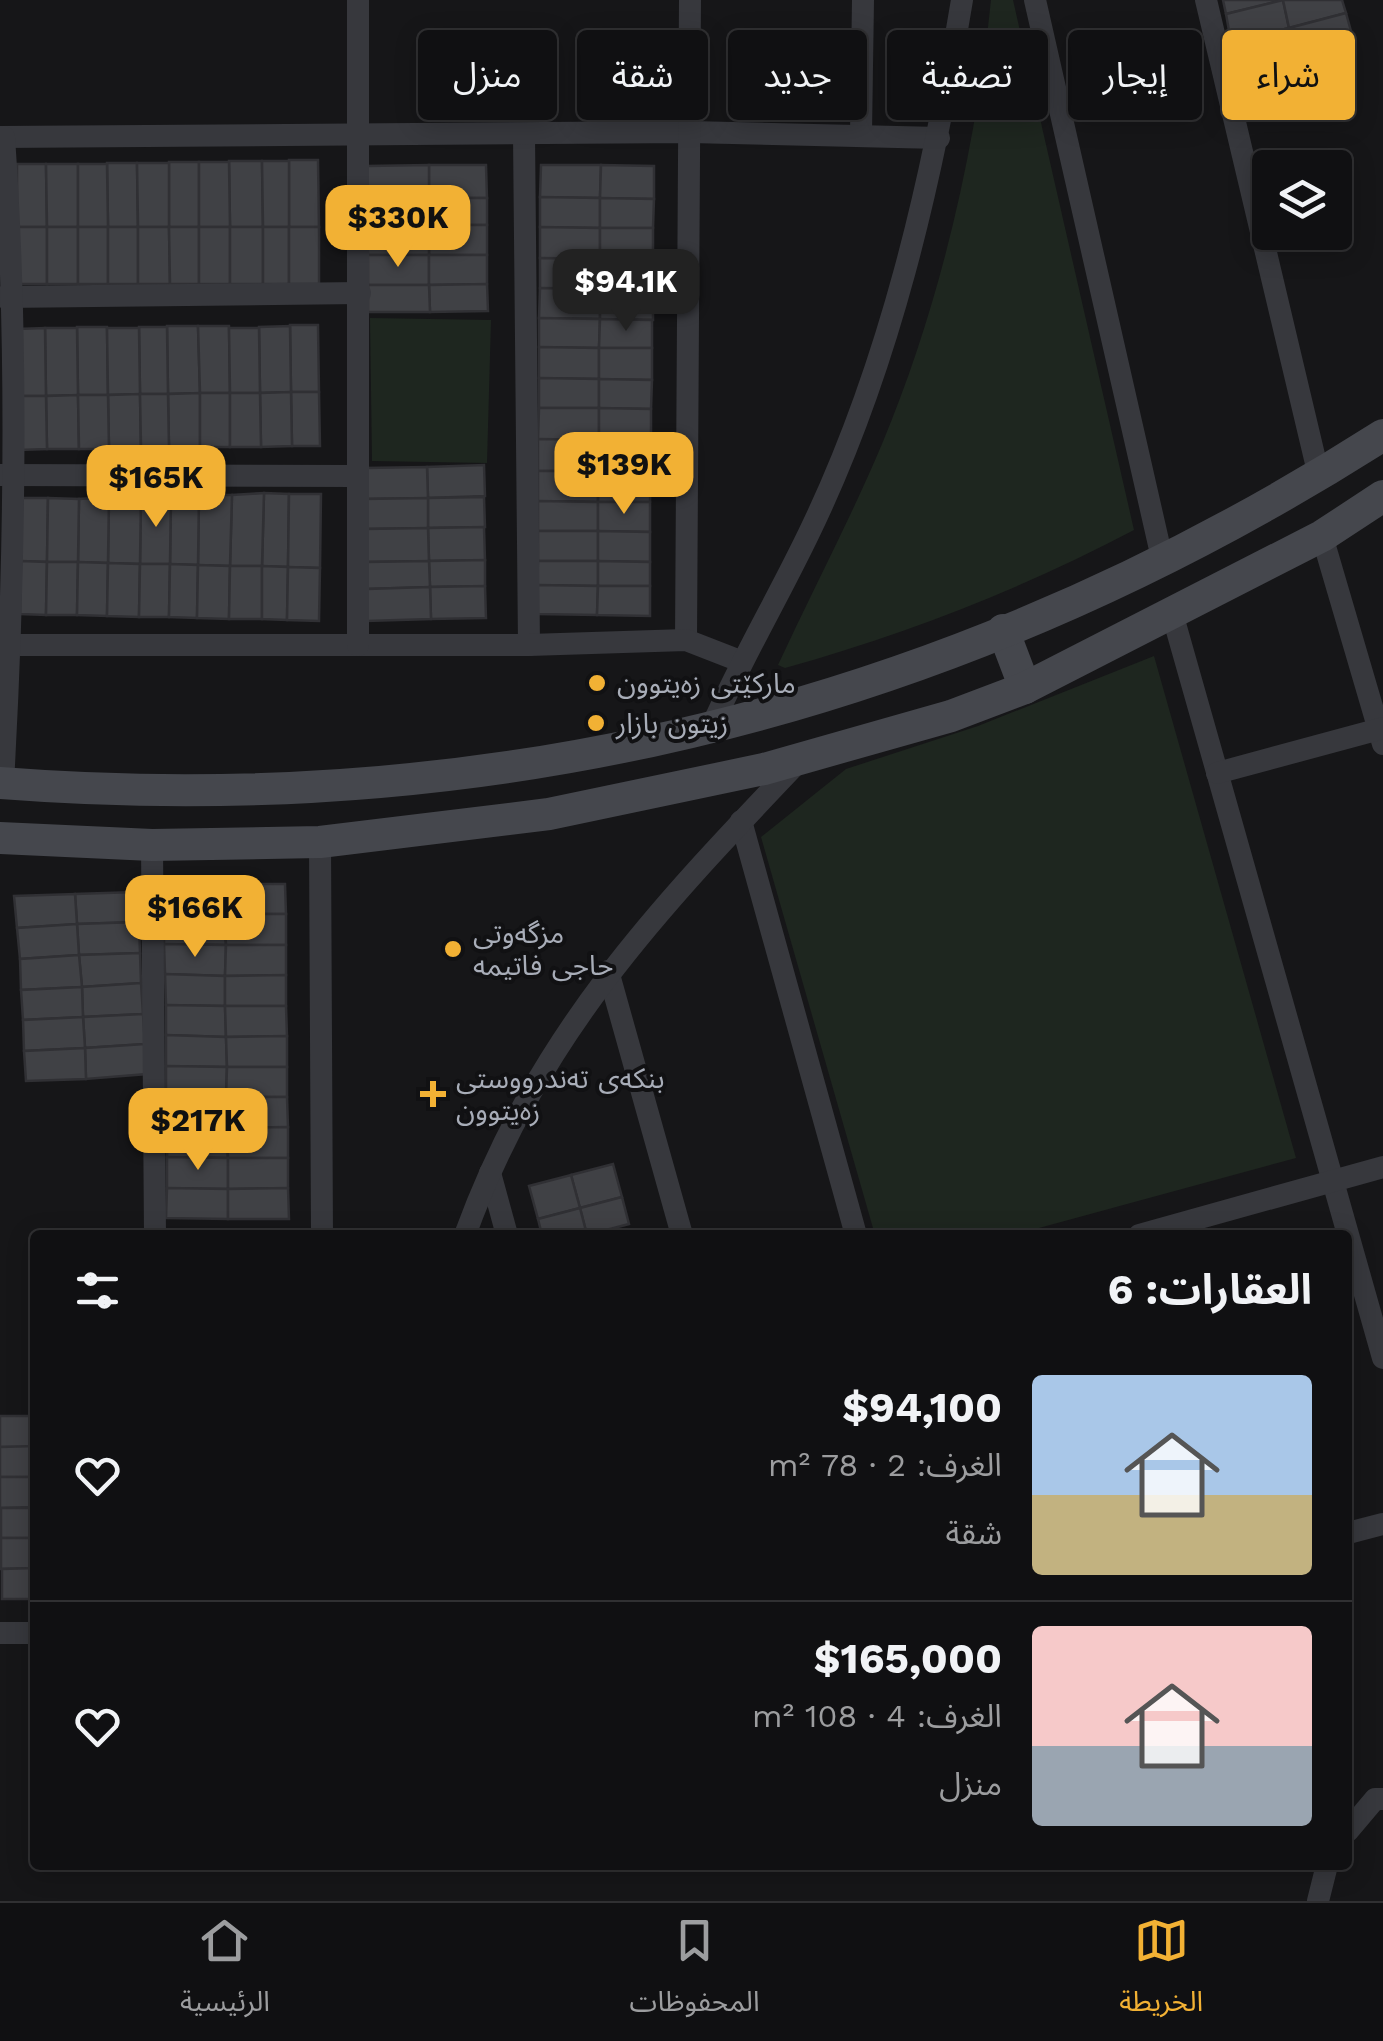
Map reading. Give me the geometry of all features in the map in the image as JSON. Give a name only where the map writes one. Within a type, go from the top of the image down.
[{"type":"street","points":[[358,0],[358,646]]},
{"type":"street","points":[[686,640],[690,0]]},
{"type":"street","points":[[861,133],[862,0]]},
{"type":"street","points":[[711,728],[740,661],[810,531],[850,434],[889,321],[940,138],[962,0]]},
{"type":"street","points":[[1206,0],[1319,476]]},
{"type":"street","points":[[1041,1],[1162,558]]},
{"type":"street","points":[[940,138],[861,133],[690,132],[2,137],[8,297],[1,783],[115,790],[234,790],[390,783],[550,763],[750,721],[929,663],[1004,630],[1162,558],[1319,476],[1383,435]]},
{"type":"street","points":[[524,135],[529,646]]},
{"type":"street","points":[[8,297],[360,294]]},
{"type":"street","points":[[6,475],[358,476]]},
{"type":"street","points":[[0,838],[152,845],[320,842],[549,814],[802,758],[951,716],[1025,688],[1322,536],[1383,496]]},
{"type":"street","points":[[1217,773],[1382,734],[1322,536]]},
{"type":"street","points":[[1172,613],[1348,1230]]},
{"type":"street","points":[[1004,630],[1025,688]]},
{"type":"street","points":[[5,645],[529,646],[686,640],[740,661]]},
{"type":"street","points":[[467,1230],[528,1097],[608,970],[802,758]]},
{"type":"street","points":[[741,822],[855,1230]]},
{"type":"street","points":[[320,842],[322,1230]]},
{"type":"street","points":[[152,845],[155,1230]]},
{"type":"street","points":[[608,970],[681,1230]]},
{"type":"street","points":[[1174,1230],[1383,1167]]},
{"type":"street","points":[[490,1173],[506,1230]]},
{"type":"street","points":[[1352,1244],[1383,1358]]},
{"type":"street","points":[[1352,1532],[1383,1524]]},
{"type":"street","points":[[0,1632],[30,1633]]},
{"type":"street","points":[[1352,1826],[1374,1800],[1383,1799]]},
{"type":"street","points":[[1318,1901],[1326,1870]]},
{"type":"shaded area","points":[[991,0],[1013,0],[1020,30],[987,30]]},
{"type":"shaded area","points":[[975,120],[1040,120],[1134,530],[963,608],[785,668],[778,665],[870,472],[903,391],[938,282]]},
{"type":"shaded area","points":[[370,318],[491,320],[487,463],[372,461]]},
{"type":"shaded area","points":[[1154,656],[1296,1158],[1031,1230],[874,1230],[761,837],[846,769],[978,726]]},
{"type":"building","points":[[1223,0],[1283,0],[1226,14]]},
{"type":"building","points":[[1283,0],[1289,28],[1229,30],[1226,14]]},
{"type":"building","points":[[1283,0],[1342,0],[1346,13],[1289,28]]},
{"type":"building","points":[[1346,13],[1351,30],[1289,30]]},
{"type":"building","points":[[289,160],[318,160],[319,227],[289,227]]},
{"type":"building","points":[[229,161],[262,161],[263,227],[230,227]]},
{"type":"building","points":[[262,161],[289,161],[289,227],[263,227]]},
{"type":"building","points":[[169,162],[199,162],[199,227],[169,227]]},
{"type":"building","points":[[199,162],[229,162],[230,227],[199,227]]},
{"type":"building","points":[[107,163],[137,163],[138,227],[108,227]]},
{"type":"building","points":[[137,163],[169,163],[169,227],[138,227]]},
{"type":"building","points":[[17,164],[46,164],[47,227],[17,227]]},
{"type":"building","points":[[46,164],[78,164],[78,227],[47,227]]},
{"type":"building","points":[[78,164],[107,164],[108,227],[78,227]]},
{"type":"building","points":[[429,165],[486,165],[487,198],[429,198]]},
{"type":"building","points":[[429,165],[429,198],[367,198],[367,166]]},
{"type":"building","points":[[541,165],[601,165],[600,198],[540,197]]},
{"type":"building","points":[[601,165],[654,166],[654,199],[600,198]]},
{"type":"building","points":[[540,197],[600,198],[600,228],[540,227]]},
{"type":"building","points":[[367,198],[429,198],[429,225],[367,226]]},
{"type":"building","points":[[429,198],[487,198],[487,225],[429,225]]},
{"type":"building","points":[[600,198],[654,199],[653,228],[600,228]]},
{"type":"building","points":[[429,225],[487,225],[487,255],[429,255]]},
{"type":"building","points":[[429,225],[429,255],[368,255],[367,226]]},
{"type":"building","points":[[17,227],[47,227],[47,284],[18,284]]},
{"type":"building","points":[[47,227],[78,227],[78,284],[47,284]]},
{"type":"building","points":[[78,227],[108,227],[108,284],[78,284]]},
{"type":"building","points":[[108,227],[138,227],[138,284],[108,284]]},
{"type":"building","points":[[138,227],[169,227],[170,284],[138,284]]},
{"type":"building","points":[[169,227],[199,227],[199,284],[170,284]]},
{"type":"building","points":[[199,227],[230,227],[230,284],[199,284]]},
{"type":"building","points":[[230,227],[263,227],[263,284],[230,284]]},
{"type":"building","points":[[263,227],[289,227],[289,284],[263,284]]},
{"type":"building","points":[[289,227],[319,227],[319,284],[289,284]]},
{"type":"building","points":[[540,227],[600,228],[600,259],[540,258]]},
{"type":"building","points":[[600,228],[653,228],[653,260],[600,259]]},
{"type":"building","points":[[368,255],[429,255],[429,285],[368,285]]},
{"type":"building","points":[[429,255],[487,255],[487,284],[429,285]]},
{"type":"building","points":[[540,258],[600,259],[600,289],[540,288]]},
{"type":"building","points":[[600,259],[653,260],[653,290],[600,289]]},
{"type":"building","points":[[487,284],[488,311],[430,312],[429,285]]},
{"type":"building","points":[[368,285],[429,285],[430,312],[368,312]]},
{"type":"building","points":[[540,288],[600,289],[600,319],[539,318]]},
{"type":"building","points":[[600,289],[653,290],[653,320],[600,319]]},
{"type":"building","points":[[539,318],[600,319],[599,348],[539,347]]},
{"type":"building","points":[[600,319],[652,320],[652,348],[599,348]]},
{"type":"building","points":[[290,325],[318,325],[319,392],[291,392]]},
{"type":"building","points":[[167,326],[198,326],[200,393],[168,394]]},
{"type":"building","points":[[198,326],[229,326],[230,393],[200,393]]},
{"type":"building","points":[[290,326],[291,392],[260,393],[259,327]]},
{"type":"building","points":[[77,327],[107,327],[108,395],[78,395]]},
{"type":"building","points":[[139,327],[167,327],[168,394],[140,394]]},
{"type":"building","points":[[45,328],[77,328],[78,395],[46,396]]},
{"type":"building","points":[[45,328],[46,396],[18,396],[17,329]]},
{"type":"building","points":[[107,328],[139,328],[140,394],[108,395]]},
{"type":"building","points":[[229,328],[259,328],[260,393],[230,393]]},
{"type":"building","points":[[539,347],[599,348],[599,379],[539,378]]},
{"type":"building","points":[[599,348],[652,348],[652,380],[599,379]]},
{"type":"building","points":[[539,378],[599,379],[599,408],[539,408]]},
{"type":"building","points":[[599,379],[652,380],[651,409],[599,408]]},
{"type":"building","points":[[291,392],[319,392],[320,446],[292,446]]},
{"type":"building","points":[[291,392],[292,446],[261,447],[260,393]]},
{"type":"building","points":[[200,393],[200,447],[169,448],[168,394]]},
{"type":"building","points":[[200,393],[230,393],[230,447],[200,447]]},
{"type":"building","points":[[230,393],[260,393],[261,447],[230,447]]},
{"type":"building","points":[[140,394],[141,448],[109,449],[108,395]]},
{"type":"building","points":[[140,394],[168,394],[169,448],[141,448]]},
{"type":"building","points":[[78,395],[79,449],[47,449],[46,396]]},
{"type":"building","points":[[78,395],[108,395],[109,449],[79,449]]},
{"type":"building","points":[[18,396],[46,396],[47,449],[19,450]]},
{"type":"building","points":[[539,408],[599,408],[599,440],[538,439]]},
{"type":"building","points":[[599,408],[651,409],[651,441],[599,440]]},
{"type":"building","points":[[538,439],[599,440],[598,471],[538,471]]},
{"type":"building","points":[[599,440],[651,441],[651,472],[598,471]]},
{"type":"building","points":[[484,465],[485,496],[428,498],[427,467]]},
{"type":"building","points":[[427,467],[428,498],[364,499],[364,468]]},
{"type":"building","points":[[538,471],[598,471],[598,502],[538,501]]},
{"type":"building","points":[[598,471],[651,472],[650,502],[598,502]]},
{"type":"building","points":[[264,493],[289,494],[288,567],[262,566]]},
{"type":"building","points":[[264,493],[262,566],[230,566],[232,495]]},
{"type":"building","points":[[289,494],[321,494],[320,568],[288,567]]},
{"type":"building","points":[[199,495],[232,495],[230,566],[198,565]]},
{"type":"building","points":[[199,495],[198,565],[170,564],[171,496]]},
{"type":"building","points":[[171,496],[170,564],[140,564],[141,497]]},
{"type":"building","points":[[109,497],[141,497],[140,564],[108,563]]},
{"type":"building","points":[[109,497],[108,563],[78,562],[79,499]]},
{"type":"building","points":[[484,497],[485,527],[428,528],[428,498]]},
{"type":"building","points":[[22,498],[48,498],[47,562],[21,561]]},
{"type":"building","points":[[48,498],[79,499],[78,562],[47,562]]},
{"type":"building","points":[[428,498],[428,528],[365,529],[364,499]]},
{"type":"building","points":[[538,501],[598,502],[598,531],[538,531]]},
{"type":"building","points":[[598,502],[650,502],[650,532],[598,531]]},
{"type":"building","points":[[484,527],[485,560],[429,561],[428,528]]},
{"type":"building","points":[[428,528],[429,561],[366,562],[365,529]]},
{"type":"building","points":[[538,531],[598,531],[598,561],[538,561]]},
{"type":"building","points":[[598,531],[650,532],[650,562],[598,561]]},
{"type":"building","points":[[485,560],[485,586],[430,587],[429,561]]},
{"type":"building","points":[[21,561],[47,562],[46,615],[20,614]]},
{"type":"building","points":[[429,561],[430,587],[367,589],[366,562]]},
{"type":"building","points":[[538,561],[598,561],[598,586],[537,585]]},
{"type":"building","points":[[598,561],[650,562],[650,586],[598,586]]},
{"type":"building","points":[[47,562],[78,562],[77,615],[46,615]]},
{"type":"building","points":[[78,562],[108,563],[107,616],[77,615]]},
{"type":"building","points":[[108,563],[140,564],[139,617],[107,616]]},
{"type":"building","points":[[140,564],[170,564],[169,617],[139,617]]},
{"type":"building","points":[[170,564],[198,565],[197,618],[169,617]]},
{"type":"building","points":[[198,565],[230,566],[229,619],[197,618]]},
{"type":"building","points":[[230,566],[262,566],[262,619],[229,619]]},
{"type":"building","points":[[262,566],[288,567],[287,620],[262,619]]},
{"type":"building","points":[[288,567],[320,568],[319,621],[287,620]]},
{"type":"building","points":[[537,585],[598,586],[597,615],[537,614]]},
{"type":"building","points":[[485,586],[486,618],[431,619],[430,587]]},
{"type":"building","points":[[598,586],[650,586],[650,616],[597,615]]},
{"type":"building","points":[[430,587],[431,619],[367,621],[367,589]]},
{"type":"building","points":[[164,883],[225,884],[224,914],[164,913]]},
{"type":"building","points":[[225,884],[285,884],[286,914],[224,914]]},
{"type":"building","points":[[136,892],[139,922],[77,924],[75,894]]},
{"type":"building","points":[[75,894],[77,924],[17,928],[14,896]]},
{"type":"building","points":[[164,913],[224,914],[226,945],[164,944]]},
{"type":"building","points":[[224,914],[286,914],[286,945],[226,945]]},
{"type":"building","points":[[139,922],[140,953],[79,955],[77,924]]},
{"type":"building","points":[[77,924],[79,955],[20,959],[17,928]]},
{"type":"building","points":[[164,944],[226,945],[225,976],[165,974]]},
{"type":"building","points":[[226,945],[286,945],[286,975],[225,976]]},
{"type":"building","points":[[140,953],[141,983],[82,987],[79,955]]},
{"type":"building","points":[[79,955],[82,987],[21,990],[20,959]]},
{"type":"building","points":[[165,974],[225,976],[225,1006],[166,1005]]},
{"type":"building","points":[[286,975],[286,1006],[225,1006],[225,976]]},
{"type":"building","points":[[141,983],[143,1014],[83,1017],[82,987]]},
{"type":"building","points":[[82,987],[83,1017],[23,1020],[21,990]]},
{"type":"building","points":[[166,1005],[225,1006],[226,1037],[166,1035]]},
{"type":"building","points":[[225,1006],[286,1006],[287,1036],[226,1037]]},
{"type":"building","points":[[143,1014],[145,1044],[85,1048],[83,1017]]},
{"type":"building","points":[[83,1017],[85,1048],[24,1051],[23,1020]]},
{"type":"building","points":[[166,1035],[226,1037],[227,1067],[166,1066]]},
{"type":"building","points":[[287,1036],[287,1067],[227,1067],[226,1037]]},
{"type":"building","points":[[145,1044],[147,1074],[86,1079],[85,1048]]},
{"type":"building","points":[[85,1048],[86,1079],[26,1081],[24,1051]]},
{"type":"building","points":[[166,1066],[227,1067],[226,1097],[166,1096]]},
{"type":"building","points":[[227,1067],[287,1067],[287,1097],[226,1097]]},
{"type":"building","points":[[166,1096],[226,1097],[226,1128],[168,1127]]},
{"type":"building","points":[[226,1097],[287,1097],[288,1127],[226,1128]]},
{"type":"building","points":[[168,1127],[226,1128],[228,1158],[167,1157]]},
{"type":"building","points":[[288,1127],[288,1158],[228,1158],[226,1128]]},
{"type":"building","points":[[167,1157],[228,1158],[228,1189],[167,1188]]},
{"type":"building","points":[[228,1158],[288,1158],[288,1188],[228,1189]]},
{"type":"building","points":[[613,1164],[622,1197],[580,1208],[571,1175]]},
{"type":"building","points":[[571,1175],[580,1208],[538,1219],[529,1186]]},
{"type":"building","points":[[167,1188],[228,1189],[228,1219],[166,1218]]},
{"type":"building","points":[[288,1188],[289,1219],[228,1219],[228,1189]]},
{"type":"building","points":[[622,1197],[629,1224],[586,1230],[580,1208]]},
{"type":"building","points":[[580,1208],[586,1230],[541,1230],[538,1219]]},
{"type":"building","points":[[0,1416],[30,1416],[30,1447],[0,1447]]},
{"type":"building","points":[[30,1446],[30,1477],[0,1477],[0,1447]]},
{"type":"building","points":[[0,1477],[30,1477],[30,1507],[0,1508]]},
{"type":"building","points":[[1,1508],[30,1508],[30,1538],[1,1538]]},
{"type":"building","points":[[1,1538],[30,1538],[30,1568],[1,1569]]},
{"type":"building","points":[[30,1568],[30,1599],[2,1599],[2,1569]]},
{"type":"place","name":"مارکێتی زەیتوون","points":[[597,683]]},
{"type":"place","name":"زيتون بازار","points":[[596,723]]},
{"type":"place","name":"مزگەوتی حاجی فاتیمە","points":[[453,949]]},
{"type":"place","name":"بنکەی تەندرووستی زەیتوون","points":[[433,1094]]}]
